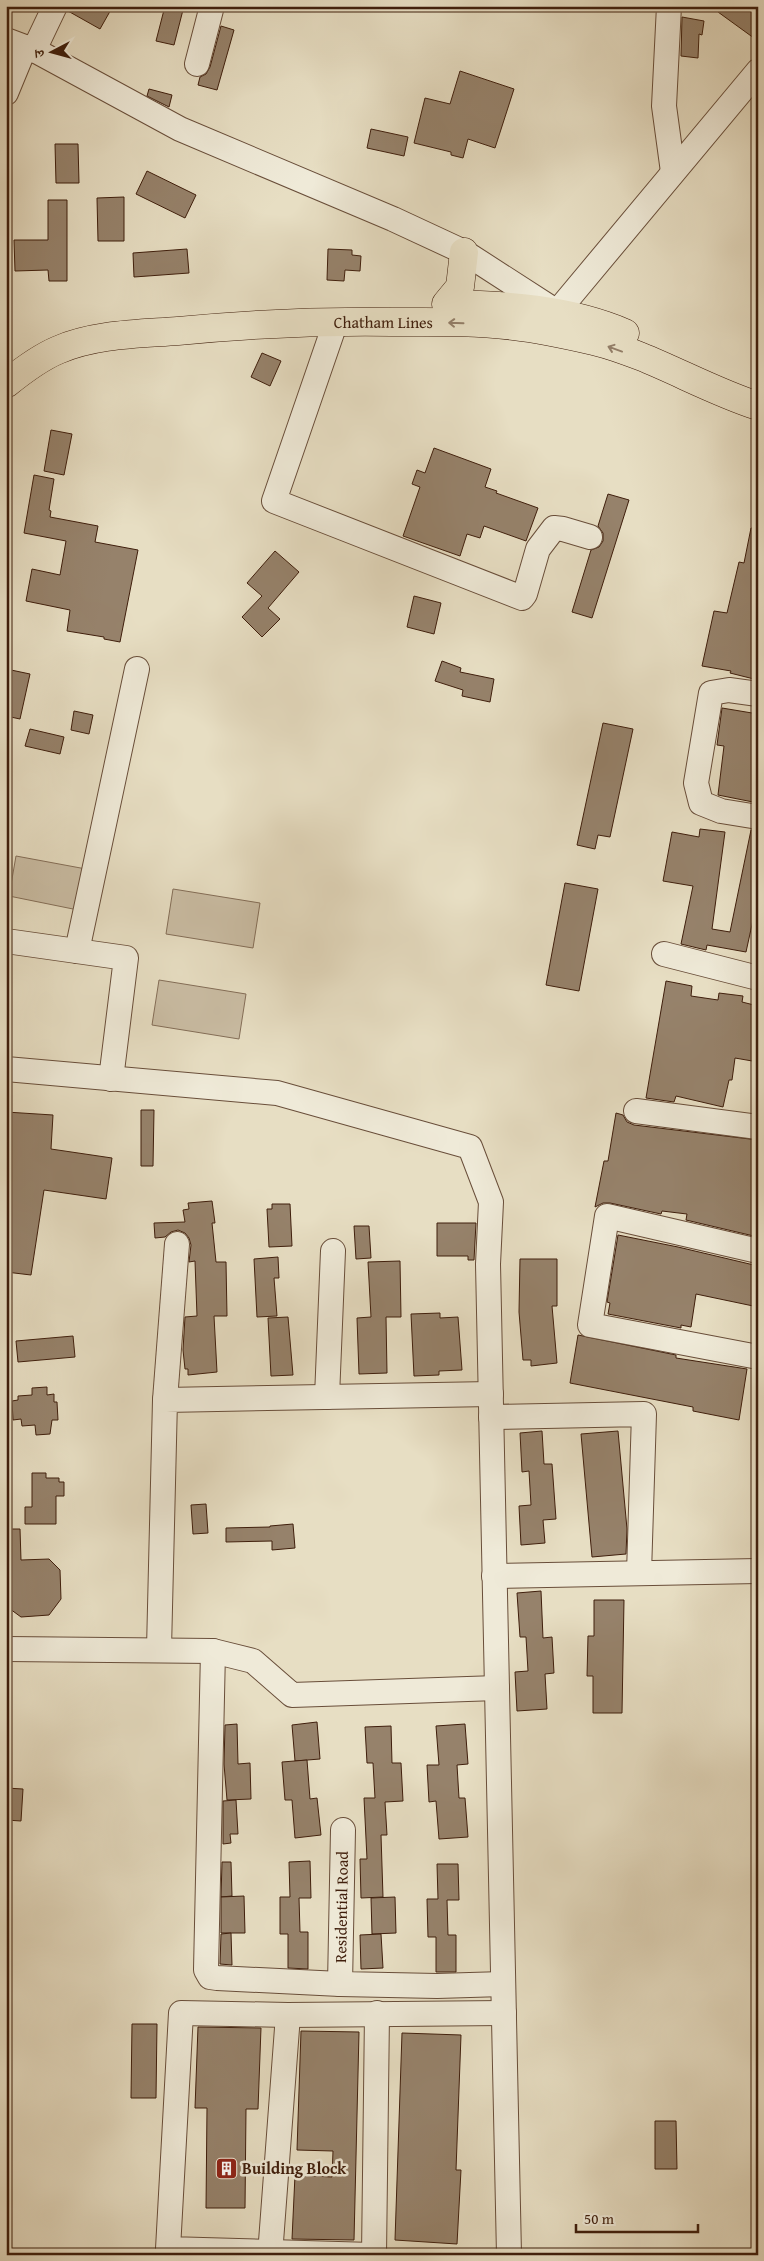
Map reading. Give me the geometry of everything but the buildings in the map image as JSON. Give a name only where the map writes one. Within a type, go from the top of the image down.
[{"type":"highway","points":[[446,304],[460,287],[464,252]]},
{"type":"highway","name":"Chatham Lines","points":[[6,364],[38,343],[65,331],[88,325],[257,307],[340,304],[492,305],[554,322],[619,330],[758,388]]},
{"type":"highway","name":"Chatham Lines","points":[[6,384],[34,363],[50,354],[88,341],[237,325],[336,321],[456,322],[514,326],[554,322],[597,342],[652,362],[739,400],[758,406]]},
{"type":"street","points":[[6,93],[22,46],[55,6]]},
{"type":"street","points":[[197,64],[212,6]]},
{"type":"street","points":[[669,6],[664,106],[673,172]]},
{"type":"street","points":[[22,46],[180,129],[393,219],[464,252],[554,322],[673,172],[758,71]]},
{"type":"street","points":[[336,321],[274,501],[522,598],[525,594],[538,549],[554,528],[590,537]]},
{"type":"street","points":[[77,951],[137,669]]},
{"type":"street","points":[[758,694],[729,690],[710,693],[696,784],[701,803],[721,811],[758,817]]},
{"type":"street","points":[[6,941],[126,958],[111,1079]]},
{"type":"street","points":[[664,954],[758,978]]},
{"type":"street","points":[[6,1069],[277,1094],[470,1148],[491,1202],[488,1264],[509,2255]]},
{"type":"street","points":[[636,1111],[758,1127]]},
{"type":"street","points":[[758,1251],[608,1216],[590,1325],[758,1356]]},
{"type":"street","points":[[159,1649],[165,1400],[177,1244]]},
{"type":"street","points":[[327,1397],[333,1251]]},
{"type":"street","points":[[165,1400],[327,1397],[644,1414],[639,1573]]},
{"type":"street","points":[[494,1576],[758,1571]]},
{"type":"street","points":[[6,1649],[213,1651],[253,1661],[292,1696],[497,1688]]},
{"type":"street","name":"Residential Road","points":[[213,1651],[206,1970],[210,1977],[340,1984],[437,1986],[503,1984]]},
{"type":"street","name":"Residential Road","points":[[340,1984],[343,1830]]},
{"type":"street","points":[[377,2013],[373,2255],[168,2249],[181,2012],[288,2015],[377,2013],[504,2013]]},
{"type":"street","points":[[270,2253],[288,2015]]},
{"type":"shaded area","points":[[16,856],[86,869],[78,910],[9,896]]},
{"type":"shaded area","points":[[173,889],[260,903],[253,948],[166,934]]},
{"type":"shaded area","points":[[159,980],[246,994],[239,1039],[152,1025]]},
{"type":"place","name":"Building Block","points":[[226,2168]]}]
